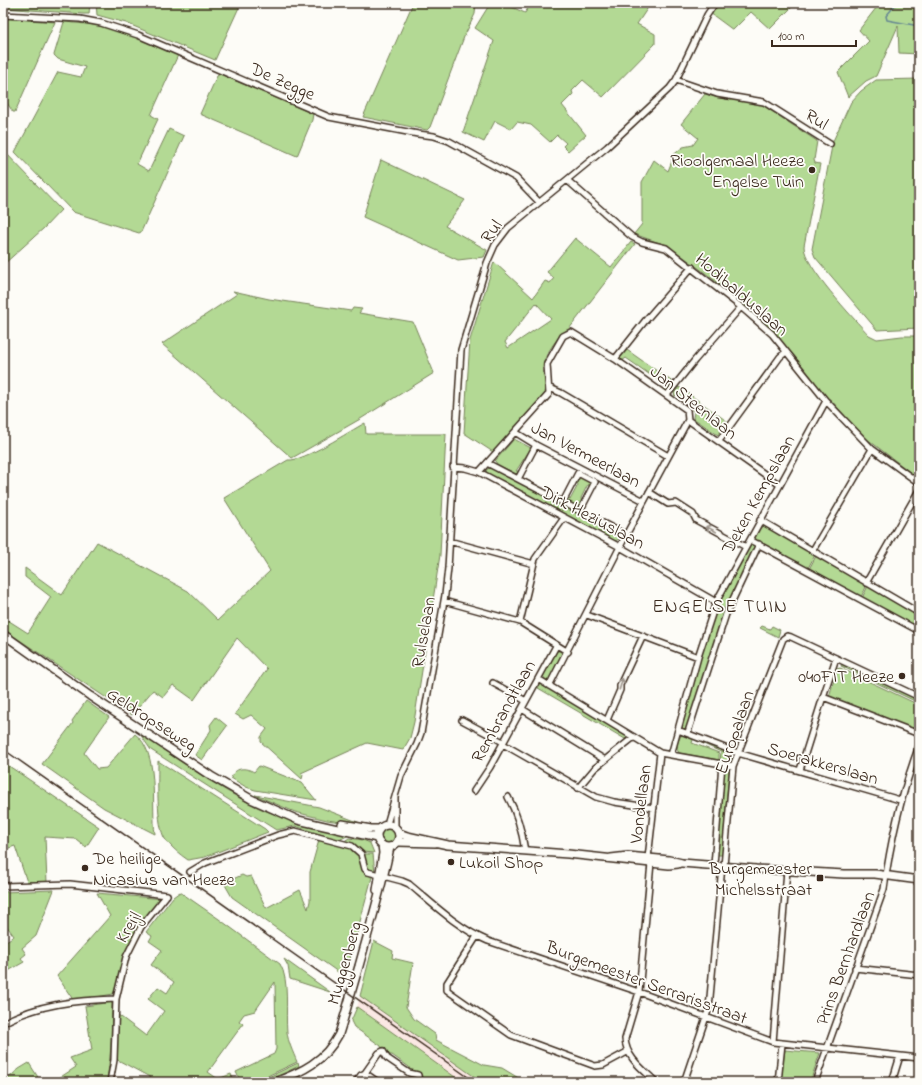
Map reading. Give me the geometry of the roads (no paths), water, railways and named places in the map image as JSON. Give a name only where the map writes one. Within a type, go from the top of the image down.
[{"type":"main road","name":"Geldropseweg","points":[[3,634],[90,696],[211,776],[251,799],[293,816],[298,820],[377,838]]},
{"type":"main road","name":"Geldropseweg","points":[[293,816],[379,829]]},
{"type":"main road","points":[[437,843],[429,844],[398,842],[390,847],[382,845],[377,838],[379,829],[387,824],[395,826],[400,833],[437,843],[611,858],[628,856],[650,860],[723,866],[844,874],[875,874],[886,878],[919,881]]},
{"type":"main road","points":[[398,842],[400,833]]},
{"type":"main road","name":"Muggenberg","points":[[382,845],[382,876]]},
{"type":"main road","name":"Muggenberg","points":[[274,1082],[317,1063],[332,1047],[338,1034],[369,933],[390,847]]},
{"type":"street","name":"Rul","points":[[453,467],[461,350],[487,263],[495,245],[508,228],[643,115],[676,80],[707,15],[715,3]]},
{"type":"street","name":"De Zegge","points":[[3,15],[80,19],[101,23],[146,38],[329,117],[434,136],[449,141],[512,176],[528,189],[539,202]]},
{"type":"street","name":"Rul","points":[[676,80],[718,94],[764,102],[830,144]]},
{"type":"street","name":"Hodibalduslaan","points":[[567,180],[632,237],[642,242],[666,248],[742,307],[772,334],[826,401],[872,449],[919,483]]},
{"type":"street","points":[[615,359],[645,321],[692,267]]},
{"type":"street","points":[[666,396],[695,360],[742,307]]},
{"type":"street","name":"Jan Steenlaan","points":[[550,388],[547,364],[563,336],[568,333],[574,333],[615,359],[688,410],[688,420],[780,485]]},
{"type":"street","points":[[720,442],[780,356],[786,352]]},
{"type":"street","points":[[480,472],[546,398],[550,388],[668,456]]},
{"type":"street","name":"Deken Kempslaan","points":[[671,754],[698,657],[716,602],[826,401]]},
{"type":"street","name":"Rembrandtlaan","points":[[549,686],[587,615],[644,501],[688,420]]},
{"type":"street","name":"Jan Vermeerlaan","points":[[515,432],[536,445],[644,501]]},
{"type":"street","name":"Dirk Heziuslaan","points":[[518,479],[536,445]]},
{"type":"street","points":[[813,550],[872,449]]},
{"type":"street","name":"Dirk Heziuslaan","points":[[487,463],[626,536]]},
{"type":"street","name":"Dirk Heziuslaan","points":[[453,467],[465,468],[480,472],[620,547],[716,602]]},
{"type":"street","name":"Rulselaan","points":[[387,824],[401,776],[421,733],[444,602],[453,467]]},
{"type":"street","name":"Dirk Heziuslaan","points":[[562,502],[578,473],[595,482],[580,511]]},
{"type":"street","points":[[866,582],[919,490]]},
{"type":"street","points":[[649,492],[668,504],[676,503],[693,514],[696,520],[746,547]]},
{"type":"street","points":[[520,622],[534,564],[538,554],[564,518]]},
{"type":"street","points":[[760,520],[919,613]]},
{"type":"street","points":[[750,540],[919,631]]},
{"type":"street","points":[[449,541],[534,564]]},
{"type":"street","name":"Deken Kempslaan","points":[[688,732],[730,604],[759,544]]},
{"type":"street","points":[[444,602],[520,622],[556,646],[568,652]]},
{"type":"street","points":[[587,615],[698,657]]},
{"type":"street","points":[[607,720],[620,690],[620,685],[643,636]]},
{"type":"street","name":"Europalaan","points":[[684,1082],[709,1008],[733,766],[782,640],[787,636],[836,658]]},
{"type":"street","name":"Rembrandtlaan","points":[[474,790],[503,743],[556,646]]},
{"type":"street","points":[[800,770],[836,658],[919,697]]},
{"type":"street","points":[[538,679],[660,753],[733,766]]},
{"type":"street","points":[[493,683],[526,701]]},
{"type":"street","points":[[823,697],[919,734]]},
{"type":"street","points":[[522,709],[605,760]]},
{"type":"street","points":[[462,720],[596,797],[614,802],[654,808]]},
{"type":"street","name":"Soerakkerslaan","points":[[678,730],[688,732],[738,753],[900,800]]},
{"type":"street","points":[[578,788],[595,768],[634,737]]},
{"type":"street","name":"Prins Bernhardlaan","points":[[815,1082],[884,889],[900,800],[918,754],[919,746]]},
{"type":"street","name":"Vondellaan","points":[[627,1052],[625,1039],[639,992],[660,753]]},
{"type":"street","name":"Europalaan","points":[[714,865],[722,764]]},
{"type":"street","name":"Rulselaan","points":[[394,796],[395,826]]},
{"type":"street","points":[[508,797],[516,811],[522,827],[525,851]]},
{"type":"street","name":"Burgemeester Serrarisstraat","points":[[190,872],[205,863],[278,835],[295,831],[352,846],[361,854],[365,869],[368,872],[409,884],[453,920],[477,936],[639,992],[773,1042],[919,1058]]},
{"type":"street","points":[[773,1042],[787,870]]},
{"type":"street","name":"Kreijl","points":[[3,886],[70,884],[167,895],[141,927],[126,957],[116,999],[114,1060],[110,1082]]},
{"type":"street","points":[[477,936],[447,983],[447,990],[511,1035],[595,1066],[603,1065],[627,1052],[656,1082]]},
{"type":"street","points":[[855,968],[919,975]]},
{"type":"street","points":[[3,1023],[34,1009],[84,1000],[116,999]]},
{"type":"street","points":[[778,1082],[782,1044]]},
{"type":"street","points":[[356,1082],[361,1075],[365,1073],[379,1053],[383,1051],[387,1058],[409,1074],[416,1073],[418,1075],[419,1082]]},
{"type":"street","points":[[892,1082],[900,1056]]},
{"type":"street","points":[[365,1073],[378,1082]]},
{"type":"waterway","points":[[897,3],[886,16],[887,20],[919,26]]},
{"type":"railway","points":[[3,749],[475,1082]]},
{"type":"place","name":"Rioolgemaal Heeze Engelse Tuin","points":[[812,170]]},
{"type":"place","name":"040FIT Heeze","points":[[902,676]]},
{"type":"place","name":"Lukoil Shop","points":[[451,862]]},
{"type":"place","name":"De heilige Nicasius van Heeze","points":[[85,868]]},
{"type":"place","name":"Burgemeester Michelsstraat","points":[[820,878]]},
{"type":"district","name":"ENGELSE TUIN","points":[[720,605]]}]
